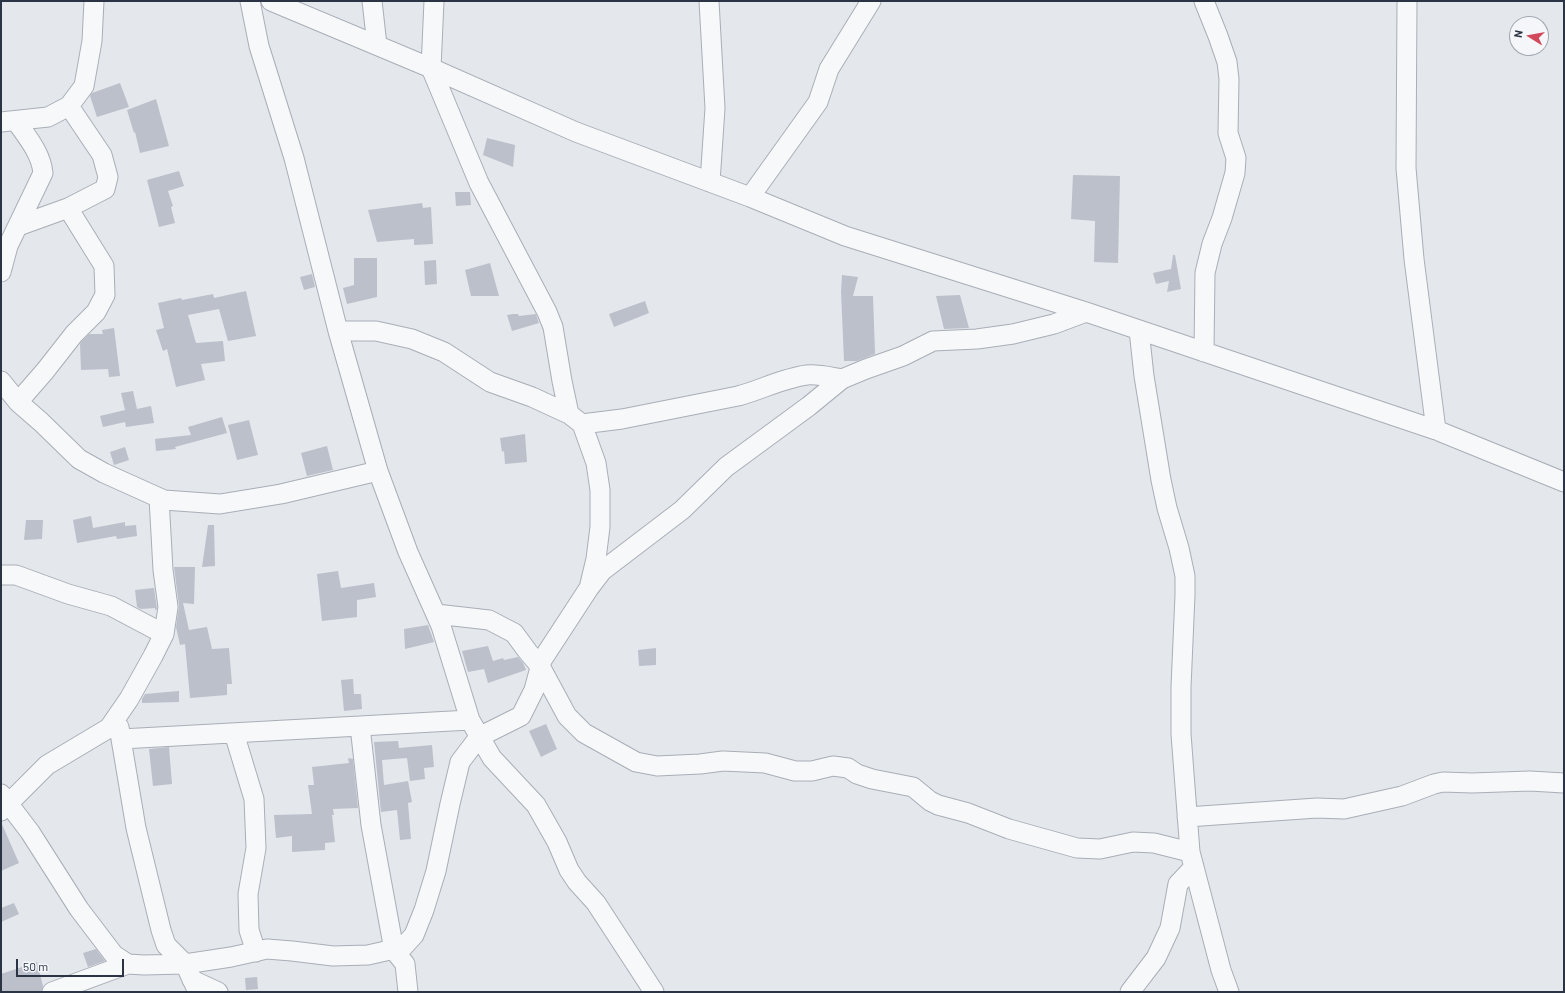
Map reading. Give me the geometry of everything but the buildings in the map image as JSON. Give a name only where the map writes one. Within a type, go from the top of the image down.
[{"type":"street","points":[[9,121],[48,117],[69,106],[84,86],[92,41],[94,1]]},
{"type":"street","points":[[250,1],[258,46],[294,158],[338,331],[378,471],[408,552],[441,626],[470,720],[492,758],[536,805],[557,842],[569,870],[577,882],[596,903],[654,992]]},
{"type":"street","points":[[272,1],[431,68],[576,132],[750,197],[845,236],[1086,312],[1436,430],[1564,482]]},
{"type":"street","points":[[372,1],[377,45]]},
{"type":"street","points":[[434,1],[431,68],[479,183],[548,312],[553,327],[562,381],[575,419],[596,463],[600,490],[600,527],[596,559],[589,588]]},
{"type":"street","points":[[709,1],[715,108],[710,182]]},
{"type":"street","points":[[750,197],[818,102],[829,69],[871,1]]},
{"type":"street","points":[[1204,1],[1227,62],[1229,80],[1228,133],[1236,158],[1235,173],[1222,218],[1212,244],[1205,273],[1204,352]]},
{"type":"street","points":[[1407,1],[1406,168],[1414,259],[1436,430]]},
{"type":"street","points":[[18,226],[68,208],[105,189],[108,177],[102,155],[69,106]]},
{"type":"street","points":[[1,272],[8,246],[43,173],[42,165],[36,150],[9,121]]},
{"type":"street","points":[[18,402],[74,334],[96,312],[105,295],[104,266],[68,208]]},
{"type":"street","points":[[192,979],[231,957],[266,949],[333,956],[368,955],[403,947],[414,935],[424,910],[436,871],[460,762],[479,737],[521,716],[534,690],[542,660],[589,588],[602,571],[682,510],[726,466],[809,406],[842,379],[866,368],[903,356],[933,341],[977,339],[1013,334],[1054,324],[1086,312]]},
{"type":"street","points":[[1139,330],[1144,376],[1161,480],[1185,576],[1186,595],[1181,687],[1181,734],[1187,818],[1192,859],[1221,970],[1229,992]]},
{"type":"street","points":[[338,331],[376,331],[412,339],[444,352],[490,382],[532,397],[575,419],[622,419],[738,396],[757,391],[784,380],[807,375],[819,375],[842,379]]},
{"type":"street","points":[[1,381],[18,402],[79,459],[104,473],[164,500],[220,504],[281,494],[378,471]]},
{"type":"street","points":[[159,498],[163,570],[168,607],[164,634],[153,656],[129,699],[109,728],[47,765],[4,803],[30,832],[79,909],[114,955],[128,964],[144,966],[192,979],[218,992]]},
{"type":"street","points":[[1,575],[16,575],[68,594],[111,606],[164,634]]},
{"type":"street","points":[[436,614],[489,620],[514,633],[540,666],[567,716],[584,733],[636,762],[657,766],[700,764],[724,761],[764,762],[795,771],[812,771],[833,766],[848,768],[857,774],[872,779],[913,786],[930,801],[938,805],[968,813],[1009,829],[1041,837],[1064,845],[1087,849],[1100,849],[1133,842],[1154,843],[1192,859]]},
{"type":"street","points":[[117,716],[136,828],[161,930],[166,945],[192,979]]},
{"type":"street","points":[[121,739],[470,720]]},
{"type":"street","points":[[360,726],[371,825],[394,950],[405,964],[408,992]]},
{"type":"street","points":[[234,733],[254,799],[256,848],[248,894],[249,930],[256,952]]},
{"type":"street","points":[[1187,818],[1316,808],[1344,809],[1402,796],[1443,782],[1472,783],[1530,780],[1564,783]]},
{"type":"street","points":[[1130,992],[1156,958],[1170,928],[1178,884],[1192,859]]},
{"type":"street","points":[[52,992],[128,964]]}]
